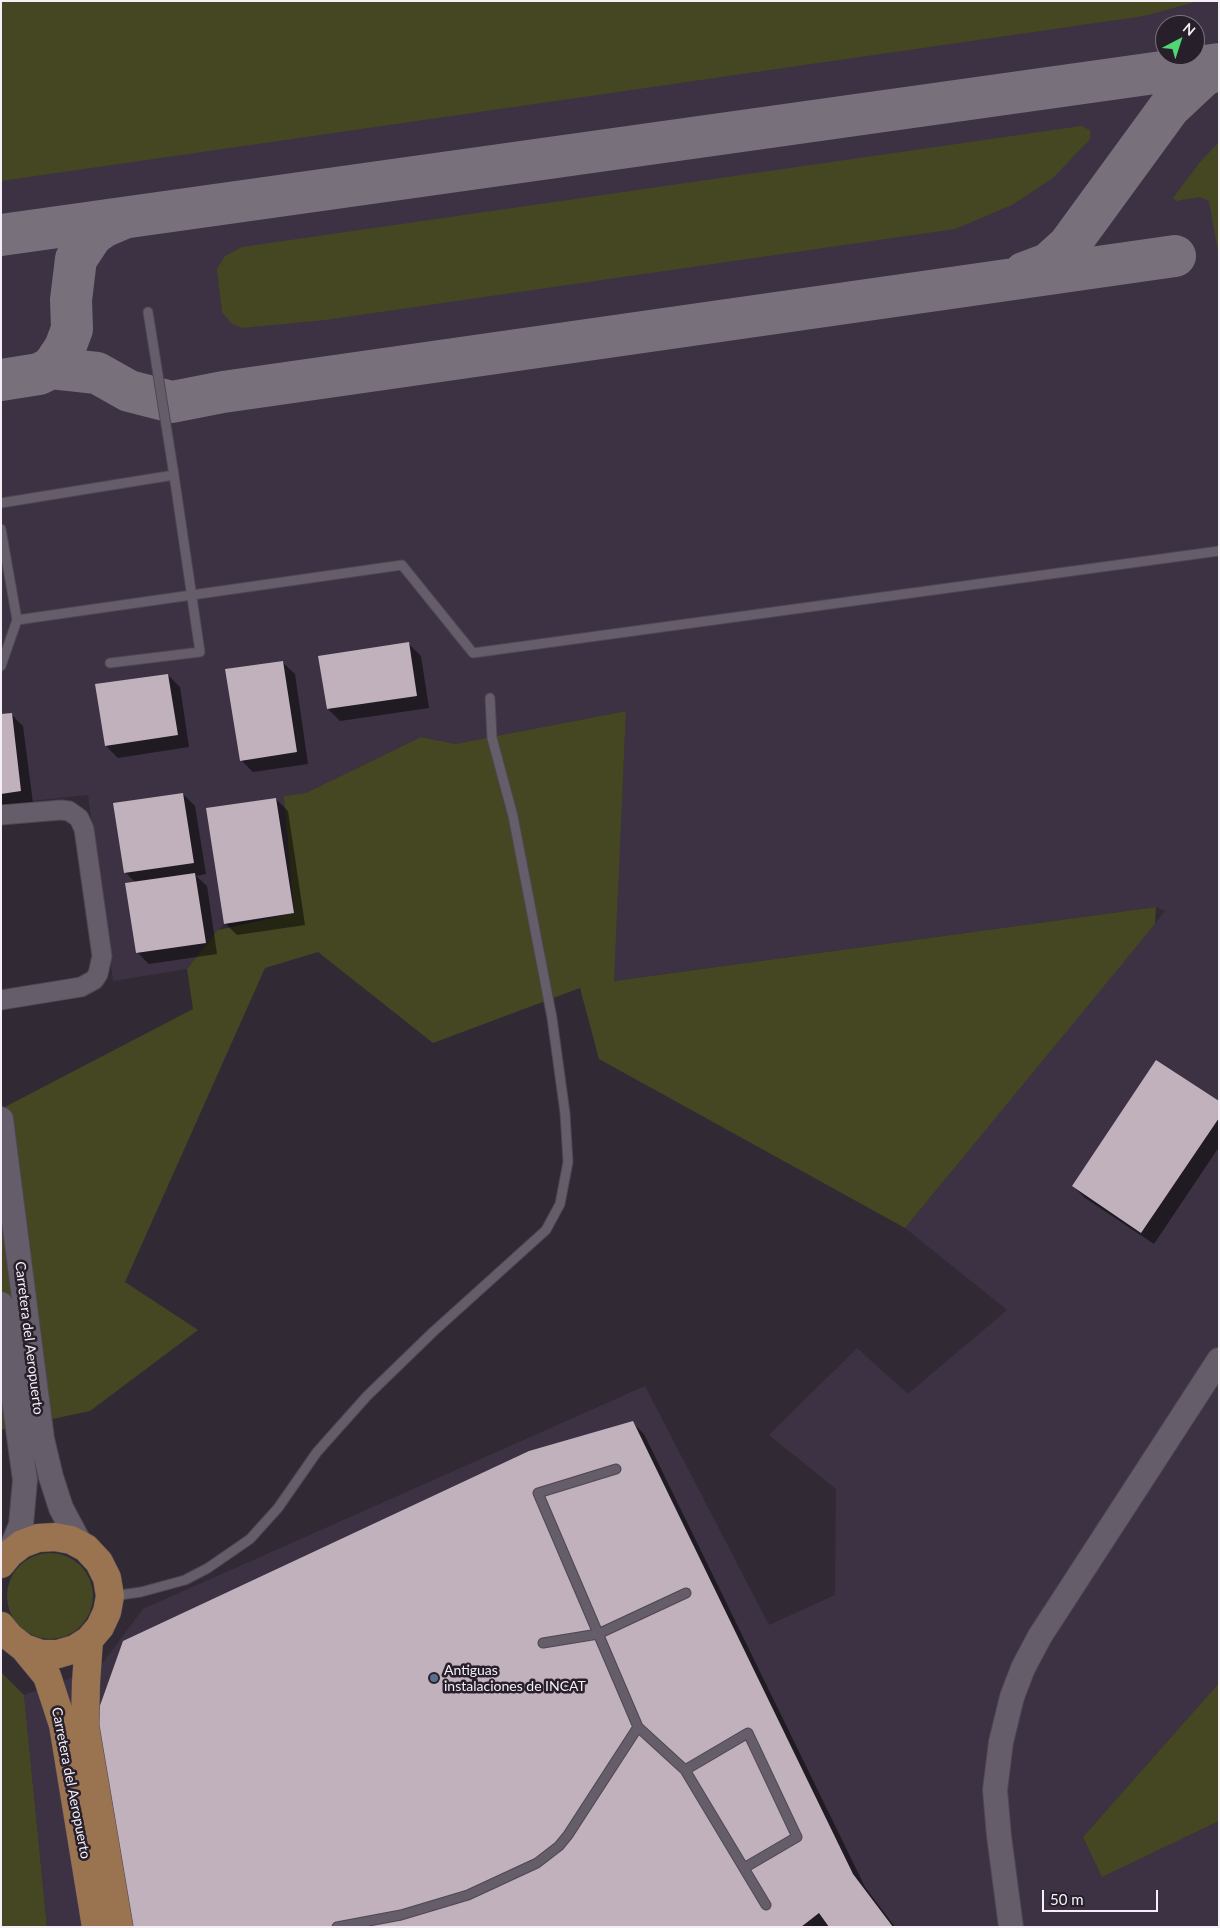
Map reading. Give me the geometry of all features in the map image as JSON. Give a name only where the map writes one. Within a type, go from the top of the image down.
[{"type":"main road","points":[[5,1559],[22,1544],[38,1538],[55,1537],[71,1540],[86,1548],[99,1562],[107,1578],[110,1596],[107,1612],[100,1627],[90,1640],[75,1649],[58,1654],[41,1654],[24,1648]]},
{"type":"main road","name":"Carretera del Aeropuerto","points":[[1,1626],[10,1638],[24,1648],[47,1676],[63,1725],[96,1927]]},
{"type":"main road","name":"Carretera del Aeropuerto","points":[[90,1640],[86,1683],[86,1726],[119,1927]]},
{"type":"street","points":[[1,815],[61,810],[68,811],[79,818],[84,829],[102,956],[98,974],[94,980],[81,987],[1,1000]]},
{"type":"street","name":"Carretera del Aeropuerto","points":[[1,1119],[42,1439],[51,1478],[61,1508],[78,1540],[86,1548]]},
{"type":"street","name":"Carretera del Aeropuerto","points":[[1,1304],[25,1480],[21,1525],[5,1559]]},
{"type":"street","points":[[1011,1927],[995,1790],[1001,1742],[1012,1697],[1023,1668],[1040,1636],[1218,1363]]},
{"type":"lane","points":[[110,663],[200,652],[193,595],[148,312]]},
{"type":"lane","points":[[1,503],[174,475]]},
{"type":"lane","points":[[1,529],[17,620],[1,666]]},
{"type":"lane","points":[[17,620],[402,566],[473,653],[1219,551]]},
{"type":"lane","points":[[110,1596],[141,1592],[185,1580],[208,1568],[250,1539],[278,1508],[317,1452],[367,1396],[433,1332],[546,1230],[560,1204],[568,1162],[565,1113],[552,1018],[513,816],[492,738],[490,698]]},
{"type":"lane","points":[[616,1469],[538,1493],[638,1727],[685,1770],[766,1905]]},
{"type":"lane","points":[[544,1643],[598,1634],[686,1593]]},
{"type":"lane","points":[[337,1927],[401,1915],[468,1895],[537,1863],[559,1846],[568,1835],[638,1727]]},
{"type":"lane","points":[[685,1770],[748,1733],[797,1837],[744,1868]]},
{"type":"shaded area","points":[[1,1],[1219,1],[1219,1683],[1083,1837],[1103,1876],[1219,1821],[1219,1927],[47,1927],[24,1695],[99,1668],[143,1609],[645,1386],[769,1625],[835,1595],[836,1489],[769,1435],[857,1348],[908,1394],[1007,1310],[905,1228],[1165,911],[1156,907],[613,981],[626,711],[455,744],[421,737],[306,793],[285,796],[297,915],[224,924],[187,969],[113,981],[88,795],[1,804]]},
{"type":"green space","points":[[1,1],[1199,1],[1144,16],[1,181]]},
{"type":"green space","points":[[1081,126],[1090,130],[1090,139],[1053,178],[1012,205],[955,229],[325,320],[242,328],[231,323],[222,312],[217,269],[225,256],[242,247]]},
{"type":"green space","points":[[1219,142],[1219,258],[1209,201],[1200,197],[1176,201],[1173,198],[1201,161]]},
{"type":"green space","points":[[626,711],[614,981],[1156,907],[1155,924],[905,1228],[599,1059],[580,988],[433,1043],[318,952],[265,968],[125,1282],[198,1330],[90,1411],[1,1430],[1,1109],[193,1009],[187,969],[218,930],[294,913],[284,796],[306,793],[421,737],[455,744]]},
{"type":"green space","points":[[50,1553],[67,1556],[81,1565],[90,1579],[93,1596],[90,1613],[81,1627],[67,1636],[50,1639],[33,1636],[19,1627],[10,1613],[7,1596],[10,1579],[19,1565],[33,1556]]},
{"type":"green space","points":[[1,1672],[24,1695],[47,1927],[1,1927]]},
{"type":"green space","points":[[1219,1683],[1219,1821],[1102,1877],[1083,1837]]},
{"type":"building","points":[[409,642],[417,696],[327,709],[318,656]]},
{"type":"building","points":[[283,661],[297,752],[240,761],[225,669]]},
{"type":"building","points":[[168,674],[178,735],[105,746],[95,684]]},
{"type":"building","points":[[12,713],[21,791],[1,794],[1,714]]},
{"type":"building","points":[[183,793],[194,863],[124,873],[113,803]]},
{"type":"building","points":[[276,798],[294,913],[224,924],[206,808]]},
{"type":"building","points":[[195,873],[206,943],[136,953],[125,883]]},
{"type":"building","points":[[1156,1060],[1219,1101],[1219,1118],[1141,1233],[1072,1186]]},
{"type":"building","name":"Antiguas instalaciones de INCAT","points":[[633,1421],[853,1874],[893,1927],[829,1927],[819,1913],[801,1927],[129,1927],[97,1714],[123,1641],[529,1451]]},
{"type":"taxiway","points":[[1,235],[1219,64]]},
{"type":"taxiway","points":[[1024,273],[1048,264],[1069,245],[1169,108],[1202,77],[1219,67]]},
{"type":"taxiway","points":[[1,380],[39,374],[51,368],[65,348],[72,329],[71,300],[76,259],[92,235],[103,227],[124,218]]},
{"type":"taxiway","points":[[51,368],[97,373],[129,391],[172,402],[223,392],[1175,256]]},
{"type":"place","name":"Antiguas instalaciones de INCAT","points":[[434,1678]]}]
